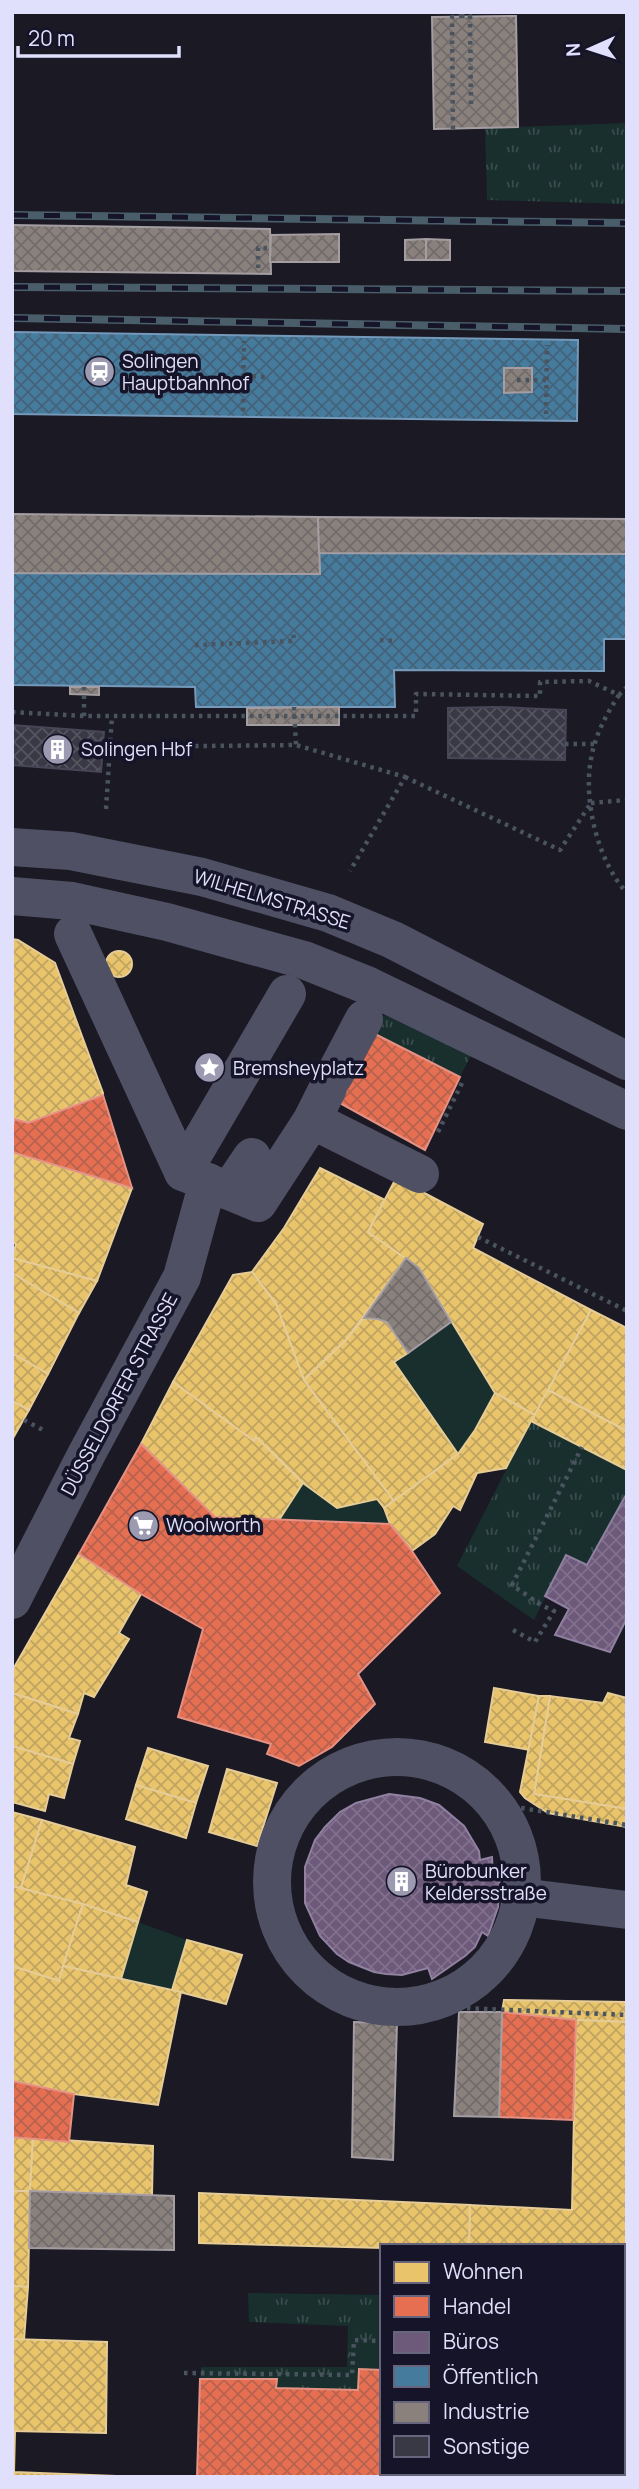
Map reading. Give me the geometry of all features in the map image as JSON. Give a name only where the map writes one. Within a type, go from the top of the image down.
[{"type":"street","name":"WILHELMSTRASSE","points":[[12,847],[71,851],[202,877],[328,913],[393,940],[627,1061]]},
{"type":"street","points":[[12,896],[72,901],[167,922],[304,960],[369,986],[627,1111]]},
{"type":"street","points":[[73,934],[206,1182],[258,1203],[325,1095],[364,1019]]},
{"type":"street","name":"DÜSSELDORFER STRASSE","points":[[12,1600],[182,1277],[206,1182],[287,994]]},
{"type":"street","points":[[325,1095],[420,1174]]},
{"type":"street","name":"DÜSSELDORFER STRASSE","points":[[206,1182],[252,1157]]},
{"type":"street","points":[[408,1756],[438,1763],[460,1773],[496,1804],[509,1825],[518,1848],[522,1898],[510,1936],[487,1970],[455,1994],[416,2007],[392,2008],[346,1997],[318,1980],[296,1957],[282,1933],[273,1907],[271,1880],[275,1852],[284,1827],[298,1803],[318,1784],[345,1767],[376,1758],[408,1756]]},
{"type":"street","points":[[522,1898],[627,1910]]},
{"type":"path","points":[[453,129],[452,17],[461,14],[470,16],[471,106]]},
{"type":"path","points":[[258,268],[258,248],[271,248]]},
{"type":"path","points":[[243,411],[244,341]]},
{"type":"path","points":[[546,414],[547,345]]},
{"type":"path","points":[[244,376],[267,377]]},
{"type":"path","points":[[517,380],[547,380]]},
{"type":"path","points":[[195,645],[294,641],[293,630]]},
{"type":"path","points":[[380,640],[394,641]]},
{"type":"path","points":[[12,712],[84,716],[416,716],[416,694],[540,696],[540,682],[589,681],[620,695]]},
{"type":"path","points":[[84,687],[84,716]]},
{"type":"path","points":[[627,687],[602,723],[589,769],[591,803],[600,843],[619,884],[627,893]]},
{"type":"path","points":[[294,707],[296,745]]},
{"type":"path","points":[[106,813],[113,716]]},
{"type":"path","points":[[565,744],[595,744]]},
{"type":"path","points":[[110,747],[296,745],[405,778],[561,850],[591,803]]},
{"type":"path","points":[[348,875],[405,778]]},
{"type":"path","points":[[591,803],[627,800]]},
{"type":"path","points":[[420,1174],[482,1039]]},
{"type":"path","points":[[478,1237],[627,1311]]},
{"type":"path","points":[[513,1630],[535,1642],[554,1611],[512,1585],[582,1447]]},
{"type":"path","points":[[496,1804],[627,1825]]},
{"type":"path","points":[[416,2007],[627,2015]]},
{"type":"path","points":[[184,2373],[352,2375],[354,2340],[380,2341]]},
{"type":"green space","points":[[627,123],[627,204],[487,200],[485,128]]},
{"type":"green space","points":[[384,1015],[471,1055],[460,1077],[375,1034]]},
{"type":"green space","points":[[451,1322],[495,1393],[458,1454],[394,1363]]},
{"type":"green space","points":[[531,1421],[627,1470],[627,1493],[587,1565],[566,1556],[534,1620],[457,1566]]},
{"type":"green space","points":[[303,1483],[337,1508],[377,1499],[390,1524],[279,1520]]},
{"type":"green space","points":[[138,1922],[187,1940],[172,1990],[121,1979]]},
{"type":"green space","points":[[248,2293],[380,2295],[380,2370],[359,2370],[358,2390],[276,2388],[276,2379],[200,2379],[201,2367],[347,2367],[348,2326],[249,2322]]},
{"type":"building: Wohnen","points":[[12,939],[55,963],[103,1093],[28,1123],[12,1117]]},
{"type":"building: Wohnen","points":[[119,951],[128,955],[132,964],[128,973],[119,977],[110,973],[106,964],[110,955]]},
{"type":"building: Wohnen","points":[[12,1152],[132,1188],[97,1281],[12,1258],[16,1244],[12,1242]]},
{"type":"building: Wohnen","points":[[320,1168],[385,1200],[368,1232],[406,1258],[346,1340],[304,1380],[276,1304],[252,1272],[284,1228]]},
{"type":"building: Wohnen","points":[[396,1178],[483,1224],[473,1248],[591,1310],[535,1415],[495,1393],[419,1268],[368,1232]]},
{"type":"building: Wohnen","points":[[12,1258],[97,1281],[79,1313],[12,1273]]},
{"type":"building: Wohnen","points":[[252,1272],[276,1304],[304,1380],[394,1501],[384,1508],[377,1499],[337,1508],[303,1483],[256,1437],[254,1441],[173,1382],[233,1275]]},
{"type":"building: Wohnen","points":[[12,1273],[79,1313],[48,1374],[12,1353]]},
{"type":"building: Wohnen","points":[[591,1310],[627,1328],[627,1431],[548,1390]]},
{"type":"building: Wohnen","points":[[364,1318],[387,1322],[408,1353],[394,1362],[458,1454],[394,1501],[304,1380],[346,1340]]},
{"type":"building: Wohnen","points":[[12,1353],[48,1374],[29,1410],[12,1401]]},
{"type":"building: Wohnen","points":[[173,1382],[254,1441],[256,1437],[303,1483],[279,1520],[215,1517],[141,1444]]},
{"type":"building: Wohnen","points":[[548,1390],[627,1431],[627,1470],[531,1421]]},
{"type":"building: Wohnen","points":[[495,1393],[535,1415],[506,1468],[477,1473],[460,1510],[453,1506],[435,1534],[412,1551],[390,1524],[384,1508],[458,1454]]},
{"type":"building: Wohnen","points":[[12,1401],[29,1410],[12,1440]]},
{"type":"building: Wohnen","points":[[79,1554],[141,1594],[119,1633],[129,1639],[94,1697],[84,1693],[78,1714],[12,1693],[12,1671]]},
{"type":"building: Wohnen","points":[[494,1688],[539,1696],[530,1750],[485,1742]]},
{"type":"building: Wohnen","points":[[12,1693],[78,1714],[69,1738],[80,1741],[73,1764],[12,1746]]},
{"type":"building: Wohnen","points":[[608,1693],[627,1698],[627,1809],[534,1794],[550,1696],[603,1703]]},
{"type":"building: Wohnen","points":[[539,1696],[550,1696],[534,1794],[627,1809],[627,1827],[548,1813],[520,1792]]},
{"type":"building: Wohnen","points":[[12,1746],[73,1764],[64,1798],[49,1794],[45,1811],[12,1802]]},
{"type":"building: Wohnen","points":[[148,1748],[208,1766],[196,1803],[136,1785]]},
{"type":"building: Wohnen","points":[[227,1769],[277,1783],[257,1846],[209,1832]]},
{"type":"building: Wohnen","points":[[136,1785],[196,1803],[186,1838],[126,1819]]},
{"type":"building: Wohnen","points":[[12,1812],[42,1820],[21,1888],[12,1886]]},
{"type":"building: Wohnen","points":[[42,1820],[135,1847],[126,1885],[147,1892],[138,1922],[21,1888]]},
{"type":"building: Wohnen","points":[[12,1886],[83,1904],[59,1981],[12,1966]]},
{"type":"building: Wohnen","points":[[83,1904],[138,1922],[121,1979],[63,1966]]},
{"type":"building: Wohnen","points":[[187,1940],[242,1955],[226,2004],[172,1990]]},
{"type":"building: Wohnen","points":[[12,1966],[59,1981],[63,1966],[181,1992],[158,2105],[74,2094],[12,2081]]},
{"type":"building: Wohnen","points":[[504,2000],[627,2002],[627,2022],[502,2012]]},
{"type":"building: Wohnen","points":[[576,2020],[627,2022],[627,2307],[625,2244],[469,2244],[470,2205],[572,2210]]},
{"type":"building: Wohnen","points":[[12,2137],[33,2138],[30,2191],[12,2191]]},
{"type":"building: Wohnen","points":[[33,2138],[153,2146],[152,2195],[30,2191]]},
{"type":"building: Wohnen","points":[[12,2191],[30,2191],[28,2287],[12,2286]]},
{"type":"building: Wohnen","points":[[199,2193],[470,2205],[469,2244],[380,2244],[380,2248],[199,2243]]},
{"type":"building: Wohnen","points":[[12,2286],[28,2287],[24,2340],[12,2339]]},
{"type":"building: Wohnen","points":[[12,2339],[107,2342],[106,2433],[12,2431]]},
{"type":"building: Wohnen","points":[[12,2431],[15,2431],[14,2472],[142,2477],[12,2477]]},
{"type":"building: Handel","points":[[375,1034],[460,1077],[425,1150],[338,1102]]},
{"type":"building: Handel","points":[[103,1095],[132,1188],[12,1152],[12,1128],[15,1119],[28,1123]]},
{"type":"building: Handel","points":[[141,1444],[215,1517],[390,1524],[440,1593],[358,1674],[375,1704],[332,1747],[299,1766],[267,1754],[271,1744],[178,1717],[203,1629],[141,1594],[79,1554]]},
{"type":"building: Handel","points":[[502,2012],[576,2020],[573,2120],[499,2117]]},
{"type":"building: Handel","points":[[12,2081],[74,2094],[69,2142],[12,2137]]},
{"type":"building: Handel","points":[[627,2307],[627,2477],[197,2477],[200,2379],[277,2379],[276,2388],[358,2390],[359,2369],[380,2370],[380,2475],[625,2475]]},
{"type":"building: Büros","points":[[627,1493],[627,1618],[610,1652],[555,1635],[569,1609],[545,1596],[566,1555],[587,1565]]},
{"type":"building: Büros","name":"Bürobunker Keldersstraße","points":[[389,1794],[420,1798],[439,1805],[464,1826],[479,1851],[480,1860],[492,1857],[493,1875],[500,1875],[498,1907],[488,1936],[482,1932],[475,1947],[432,1979],[428,1968],[402,1975],[386,1974],[349,1962],[320,1936],[305,1903],[305,1867],[315,1840],[325,1827],[340,1812],[356,1803]]},
{"type":"building: Öffentlich","points":[[12,332],[578,340],[577,421],[12,414]]},
{"type":"building: Öffentlich","points":[[319,553],[627,554],[627,639],[604,639],[604,671],[394,670],[395,707],[196,707],[195,687],[12,685],[12,573],[320,574]]},
{"type":"building: Industrie","points":[[516,16],[518,127],[434,129],[432,17]]},
{"type":"building: Industrie","points":[[12,225],[270,229],[271,274],[12,271]]},
{"type":"building: Industrie","points":[[339,234],[339,262],[270,262],[271,235]]},
{"type":"building: Industrie","points":[[426,239],[426,260],[405,260],[405,240]]},
{"type":"building: Industrie","points":[[426,239],[450,240],[450,260],[426,260]]},
{"type":"building: Industrie","points":[[504,368],[532,368],[532,392],[504,393]]},
{"type":"building: Industrie","points":[[12,514],[318,517],[320,574],[12,573]]},
{"type":"building: Industrie","points":[[318,517],[627,519],[627,554],[319,553]]},
{"type":"building: Industrie","points":[[70,687],[99,687],[99,695],[70,694]]},
{"type":"building: Industrie","points":[[339,707],[339,725],[247,725],[247,708]]},
{"type":"building: Industrie","points":[[406,1258],[419,1268],[451,1322],[408,1353],[387,1322],[364,1318]]},
{"type":"building: Industrie","points":[[459,2012],[502,2012],[499,2117],[454,2116]]},
{"type":"building: Industrie","points":[[354,2022],[397,2023],[393,2160],[352,2157]]},
{"type":"building: Industrie","points":[[30,2191],[174,2196],[174,2250],[29,2248]]},
{"type":"building: Sonstige","points":[[493,707],[522,708],[521,730],[493,730]]},
{"type":"building: Sonstige","points":[[448,708],[566,710],[565,760],[448,758]]},
{"type":"building: Sonstige","name":"Solingen Hbf","points":[[12,725],[104,732],[101,772],[12,765]]},
{"type":"railway","points":[[12,215],[627,223]]},
{"type":"railway","points":[[12,287],[627,291]]},
{"type":"railway","points":[[12,318],[627,329]]},
{"type":"place","name":"Solingen Hauptbahnhof","points":[[99,372]]},
{"type":"place","name":"Solingen Hbf","points":[[58,749]]},
{"type":"place","name":"Bremsheyplatz","points":[[210,1068]]},
{"type":"place","name":"Woolworth","points":[[143,1525]]},
{"type":"place","name":"Bürobunker Keldersstraße","points":[[402,1882]]}]
